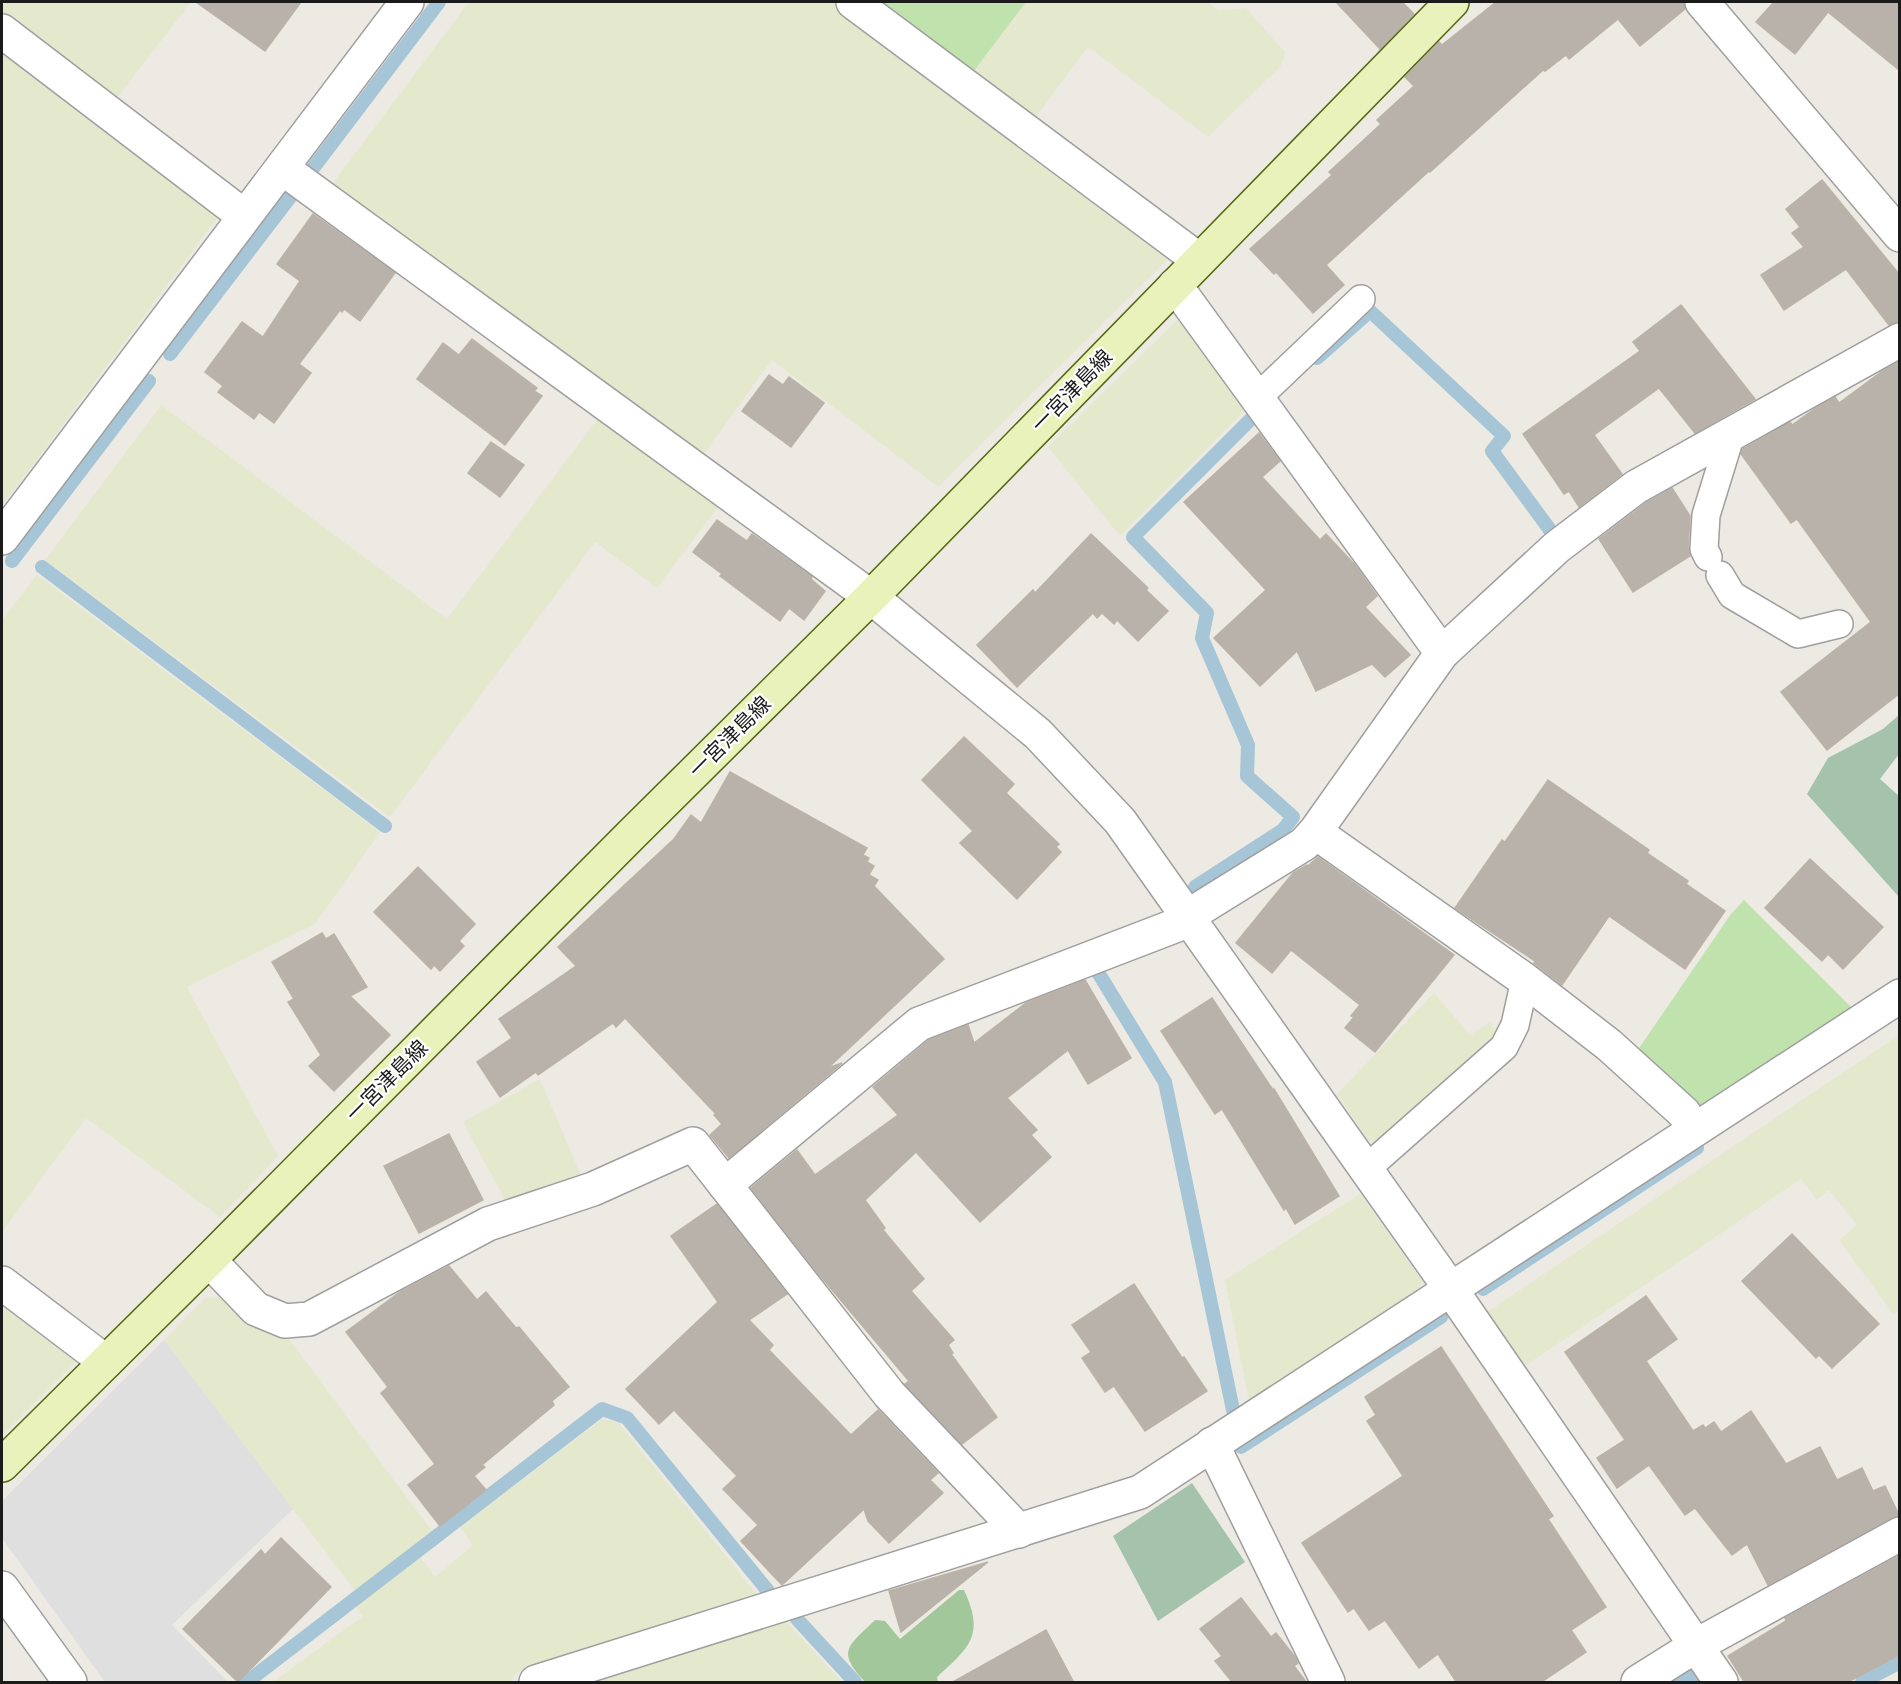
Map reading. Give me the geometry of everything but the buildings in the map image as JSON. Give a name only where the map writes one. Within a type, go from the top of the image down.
[{"type":"main road","name":"一宮津島線","points":[[2,1465],[871,597],[1452,2]]},
{"type":"street","points":[[2,537],[407,2]]},
{"type":"street","points":[[853,2],[1199,260]]},
{"type":"street","points":[[1702,2],[1894,218]]},
{"type":"street","points":[[2,31],[244,216]]},
{"type":"street","points":[[282,168],[871,597],[1038,734],[1120,821],[1450,1288],[1721,1683]]},
{"type":"street","points":[[1175,285],[1442,653]]},
{"type":"street","points":[[725,1185],[919,1024],[1189,918],[1304,844],[1315,832],[1442,653],[1566,540],[1636,487],[1899,340]]},
{"type":"street","points":[[1315,832],[1525,980],[1609,1045],[1684,1113],[1694,1130]]},
{"type":"street","points":[[536,1683],[1140,1492],[1899,996]]},
{"type":"street","points":[[209,1260],[256,1310],[285,1321],[309,1319],[488,1224],[593,1189],[693,1144],[889,1394],[1019,1532]]},
{"type":"street","points":[[2,1283],[106,1362]]},
{"type":"street","points":[[1212,1444],[1328,1683]]},
{"type":"street","points":[[1638,1683],[1697,1645],[1899,1534]]},
{"type":"street","points":[[2,1588],[70,1683]]},
{"type":"lane","points":[[1257,398],[1361,299]]},
{"type":"lane","points":[[1731,434],[1706,515],[1704,549],[1732,595],[1798,634],[1839,624]]},
{"type":"lane","points":[[1366,1169],[1504,1047],[1515,1025],[1525,980]]},
{"type":"green space","points":[[2,2],[191,2],[113,103],[2,18]]},
{"type":"green space","points":[[469,2],[831,2],[1160,246],[1167,260],[938,487],[772,360],[700,459],[332,184]]},
{"type":"green space","points":[[868,2],[1026,2],[970,76]]},
{"type":"green space","points":[[1026,2],[1208,2],[1218,10],[1246,8],[1285,52],[1281,66],[1208,137],[1088,47],[1032,122],[970,76]]},
{"type":"green space","points":[[2,41],[221,213],[2,506]]},
{"type":"green space","points":[[1183,314],[1250,405],[1120,536],[1048,447]]},
{"type":"green space","points":[[161,405],[447,619],[602,413],[722,502],[657,588],[595,542],[390,817],[45,560]]},
{"type":"green space","points":[[37,575],[380,832],[315,924],[187,987],[278,1156],[220,1217],[86,1118],[2,1232],[2,620]]},
{"type":"green space","points":[[1899,715],[1899,754],[1880,779],[1899,796],[1899,897],[1807,794],[1828,758],[1883,729]]},
{"type":"green space","points":[[1744,900],[1852,1008],[1700,1111],[1633,1057],[1731,914]]},
{"type":"green space","points":[[1434,993],[1470,1035],[1490,1022],[1497,1035],[1382,1140],[1369,1142],[1337,1094]]},
{"type":"green space","points":[[1899,1035],[1899,1310],[1893,1314],[1839,1240],[1857,1225],[1829,1190],[1817,1200],[1801,1179],[1525,1366],[1487,1312]]},
{"type":"green space","points":[[540,1079],[583,1180],[507,1204],[463,1122]]},
{"type":"green space","points":[[1360,1194],[1423,1282],[1416,1293],[1249,1401],[1225,1280]]},
{"type":"green space","points":[[2,1296],[81,1357],[2,1436]]},
{"type":"green space","points":[[224,1297],[246,1322],[274,1337],[289,1339],[432,1531],[356,1592],[164,1340],[205,1298]]},
{"type":"green space","points":[[602,1419],[618,1422],[759,1597],[516,1674],[510,1682],[273,1682],[363,1616],[356,1607],[420,1557],[435,1577],[473,1545],[460,1527]]},
{"type":"green space","points":[[1192,1483],[1245,1562],[1158,1621],[1113,1536]]},
{"type":"green space","points":[[959,1590],[964,1590],[970,1605],[973,1618],[971,1639],[958,1657],[937,1677],[938,1682],[865,1682],[848,1655],[852,1643],[875,1620],[885,1621],[900,1639]]},
{"type":"green space","points":[[785,1620],[842,1682],[579,1682]]},
{"type":"shaded area","points":[[164,1340],[293,1509],[172,1625],[228,1682],[105,1682],[2,1538],[2,1501]]},
{"type":"waterway","points":[[314,167],[439,2]]},
{"type":"waterway","points":[[170,354],[291,196]]},
{"type":"waterway","points":[[1317,358],[1370,311],[1504,436],[1492,451],[1553,534]]},
{"type":"waterway","points":[[12,561],[149,381]]},
{"type":"waterway","points":[[1195,887],[1283,830],[1293,817],[1247,776],[1248,745],[1202,638],[1207,613],[1133,537],[1252,418]]},
{"type":"waterway","points":[[42,567],[385,826]]},
{"type":"waterway","points":[[1099,974],[1165,1082],[1233,1410]]},
{"type":"waterway","points":[[1483,1289],[1697,1148]]},
{"type":"waterway","points":[[1241,1447],[1441,1317]]},
{"type":"waterway","points":[[247,1682],[602,1409],[627,1418],[768,1591]]},
{"type":"waterway","points":[[797,1619],[855,1682]]},
{"type":"waterway","points":[[1862,1682],[1900,1662]]},
{"type":"waterway","points":[[1672,1682],[1688,1672],[1695,1682]]}]
